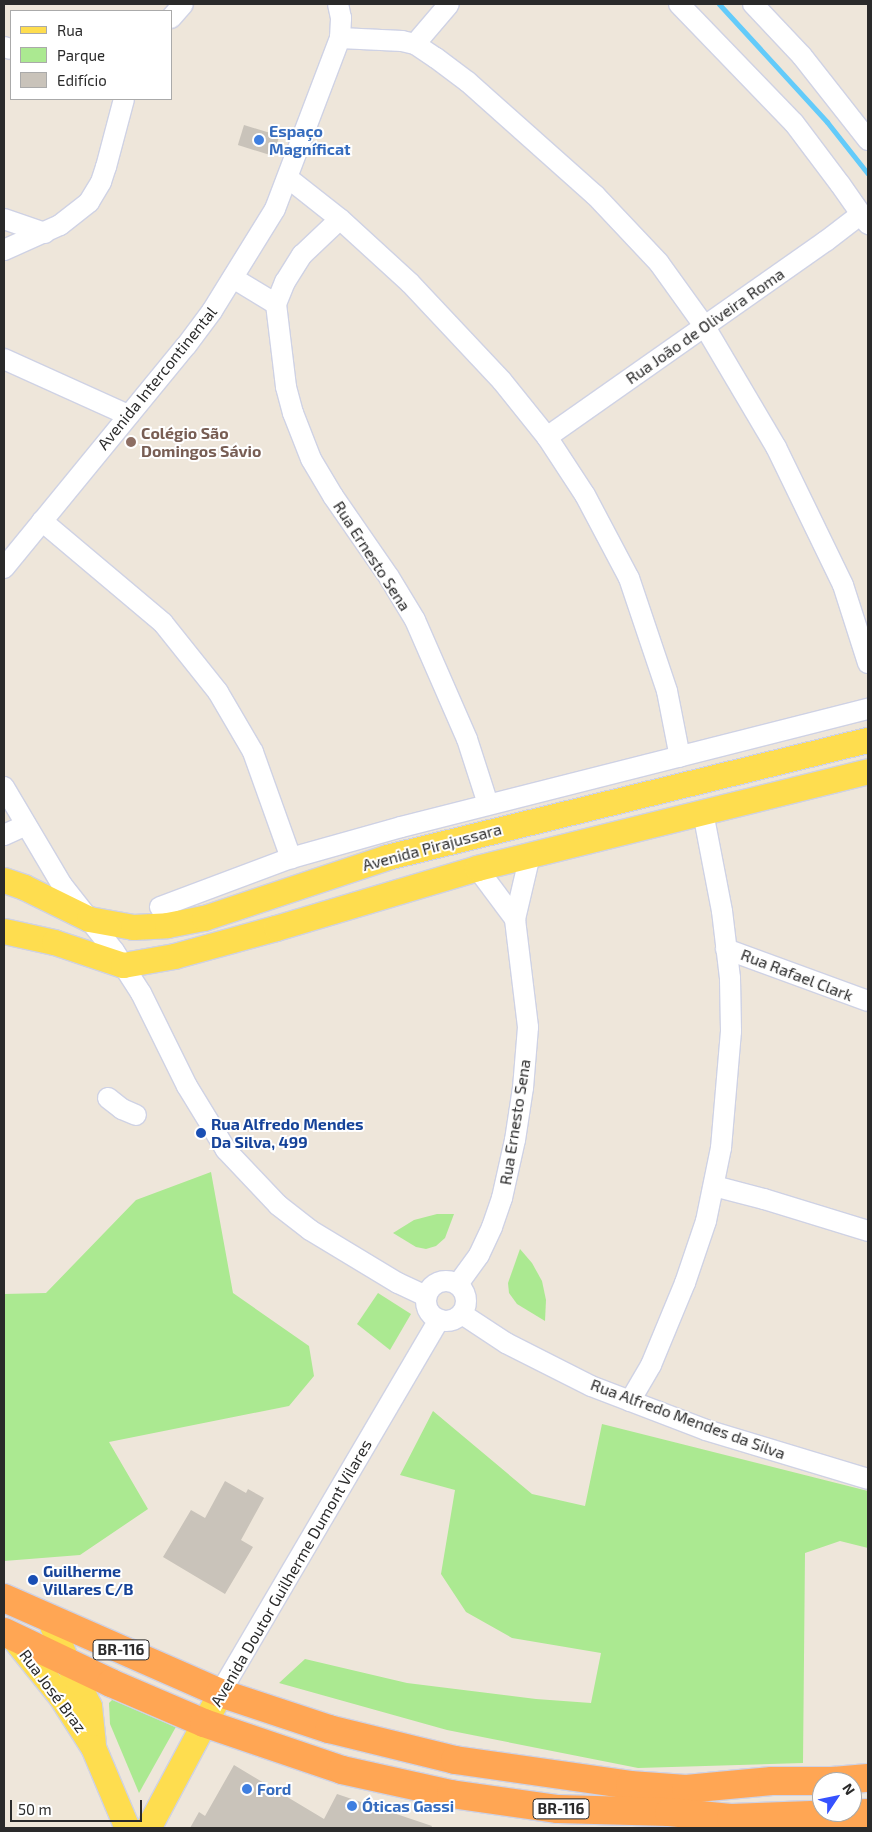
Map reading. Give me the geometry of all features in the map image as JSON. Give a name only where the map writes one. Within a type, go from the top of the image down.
[{"type":"highway","name":"BR-116","points":[[4,1598],[220,1693],[329,1729],[456,1760],[621,1784],[686,1789],[772,1781],[832,1781],[868,1778]]},
{"type":"highway","name":"BR-116","points":[[7,1634],[204,1724],[342,1770],[451,1794],[558,1809],[669,1812],[731,1818],[868,1813]]},
{"type":"main road","name":"Avenida Pirajussara","points":[[4,880],[24,887],[89,919],[133,927],[167,925],[204,918],[387,857],[868,740]]},
{"type":"main road","name":"Avenida Pirajussara","points":[[4,931],[54,942],[123,964],[174,956],[276,928],[477,868],[868,771]]},
{"type":"main road","name":"Rua José Braz","points":[[49,1618],[67,1662],[89,1706],[93,1747]]},
{"type":"main road","name":"Rua José Braz","points":[[7,1634],[61,1697],[93,1747],[127,1828]]},
{"type":"main road","name":"Avenida Doutor Guilherme Dumont Vilares","points":[[148,1828],[220,1693]]},
{"type":"street","points":[[172,17],[183,4]]},
{"type":"street","name":"Avenida Intercontinental","points":[[4,568],[186,346],[233,278],[275,209],[340,38],[341,18],[338,4]]},
{"type":"street","points":[[415,44],[448,4]]},
{"type":"street","points":[[680,4],[794,124],[865,219]]},
{"type":"street","points":[[753,4],[802,56],[868,140]]},
{"type":"street","points":[[340,38],[387,39],[415,44],[468,82],[595,195],[659,263],[705,327],[776,447],[843,585],[868,663]]},
{"type":"street","points":[[4,250],[45,233],[76,214],[89,202],[101,182],[124,100]]},
{"type":"street","points":[[288,178],[340,219],[410,284],[455,329],[502,381],[547,437],[585,495],[629,578],[667,690],[680,757]]},
{"type":"street","points":[[4,219],[45,233]]},
{"type":"street","name":"Rua Ernesto Sena","points":[[340,219],[302,255],[285,282],[276,304],[286,387],[293,413],[310,459],[333,496],[389,576],[414,620],[467,739],[488,804]]},
{"type":"street","name":"Rua João de Oliveira Roma","points":[[547,437],[826,241],[865,219]]},
{"type":"street","points":[[233,278],[276,304]]},
{"type":"street","points":[[4,359],[128,415]]},
{"type":"street","points":[[42,521],[163,623],[218,692],[253,752],[291,858]]},
{"type":"street","name":"Avenida Pirajussara","points":[[160,907],[291,858],[488,804],[868,709]]},
{"type":"street","points":[[4,787],[62,885],[123,964],[204,1116],[226,1150],[254,1182],[278,1205],[310,1230],[398,1283],[426,1296]]},
{"type":"street","points":[[630,1401],[652,1366],[685,1283],[706,1221],[721,1148],[731,1031],[730,978],[722,911],[703,812]]},
{"type":"street","points":[[4,835],[26,825]]},
{"type":"street","name":"Rua Ernesto Sena","points":[[458,1284],[478,1255],[502,1198],[523,1088],[528,1027],[515,919],[530,855]]},
{"type":"street","name":"Rua Ernesto Sena","points":[[477,868],[515,919]]},
{"type":"street","name":"Rua Rafael Clark","points":[[726,949],[868,1001]]},
{"type":"street","points":[[140,993],[139,975],[149,960]]},
{"type":"street","points":[[108,1098],[128,1113],[136,1115]]},
{"type":"street","points":[[714,1186],[868,1231]]},
{"type":"street","points":[[452,1281],[458,1284],[466,1295],[462,1314],[449,1322],[439,1320],[428,1311],[426,1296],[428,1290],[439,1282],[452,1281]]},
{"type":"street","name":"Rua Alfredo Mendes da Silva","points":[[462,1314],[506,1343],[591,1386],[706,1430],[868,1479]]},
{"type":"street","name":"Avenida Doutor Guilherme Dumont Vilares","points":[[220,1693],[439,1320]]},
{"type":"green space","points":[[211,1172],[233,1293],[309,1346],[314,1376],[289,1406],[109,1442],[148,1509],[80,1555],[4,1561],[4,1294],[46,1293],[136,1200]]},
{"type":"green space","points":[[437,1214],[454,1214],[445,1238],[436,1246],[426,1249],[416,1247],[393,1233],[414,1220]]},
{"type":"green space","points":[[520,1249],[532,1263],[542,1281],[546,1300],[545,1321],[517,1304],[509,1293],[508,1283]]},
{"type":"green space","points":[[378,1293],[411,1314],[390,1350],[357,1324]]},
{"type":"green space","points":[[433,1411],[532,1494],[585,1506],[602,1424],[868,1491],[868,1548],[840,1541],[805,1553],[803,1763],[638,1768],[447,1730],[279,1683],[305,1659],[407,1683],[536,1699],[591,1703],[601,1653],[512,1638],[466,1612],[441,1574],[455,1490],[400,1475]]},
{"type":"green space","points":[[114,1698],[177,1725],[139,1793],[110,1724],[109,1703]]},
{"type":"building","name":"Espaço Magníficat","points":[[244,125],[279,136],[273,156],[238,145]]},
{"type":"building","points":[[225,1481],[246,1493],[248,1489],[264,1498],[241,1540],[253,1547],[225,1594],[163,1557],[191,1510],[205,1518]]},
{"type":"building","name":"Ford","points":[[234,1765],[324,1819],[337,1794],[432,1826],[431,1828],[190,1828],[199,1812],[205,1816]]},
{"type":"waterway","points":[[719,4],[827,122],[868,174]]},
{"type":"place","name":"Espaço Magníficat","points":[[259,140]]},
{"type":"place","name":"Colégio São Domingos Sávio","points":[[131,442]]},
{"type":"place","name":"Rua Alfredo Mendes Da Silva, 499","points":[[201,1133]]},
{"type":"place","name":"Guilherme Villares C/B","points":[[33,1580]]},
{"type":"place","name":"Ford","points":[[247,1789]]},
{"type":"place","name":"Óticas Gassi","points":[[352,1806]]}]
